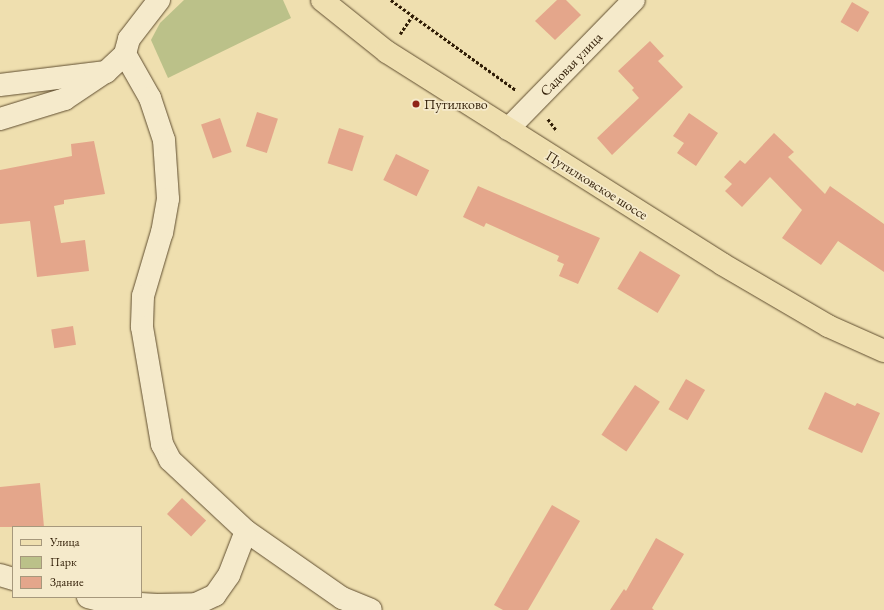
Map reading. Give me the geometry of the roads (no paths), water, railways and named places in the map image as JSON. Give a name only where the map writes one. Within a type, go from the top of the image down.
[{"type":"main road","name":"Путилковское шоссе","points":[[322,0],[387,52],[722,264],[828,326],[884,351]]},
{"type":"street","points":[[0,119],[65,99],[106,72],[125,54],[129,39],[159,0]]},
{"type":"street","name":"Садовая улица","points":[[508,129],[634,0]]},
{"type":"street","points":[[125,54],[150,98],[164,140],[168,199],[162,232],[143,296],[142,327],[162,444],[170,460],[246,531],[344,604],[371,610]]},
{"type":"street","points":[[0,85],[106,72]]},
{"type":"street","points":[[92,598],[107,602],[157,605],[196,604],[215,595],[229,575],[246,531]]},
{"type":"street","points":[[0,575],[12,579]]},
{"type":"place","name":"Путилково","points":[[416,104]]}]
